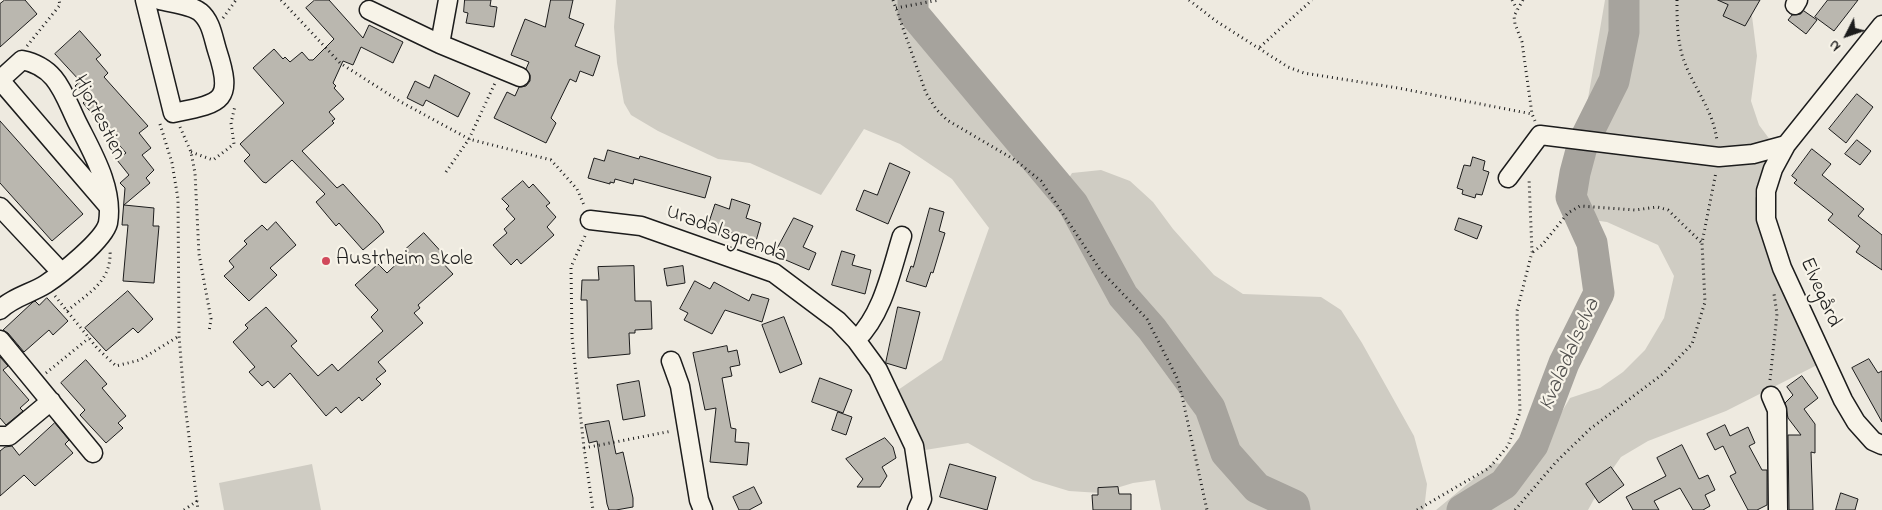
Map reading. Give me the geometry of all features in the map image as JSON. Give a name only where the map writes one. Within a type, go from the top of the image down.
[{"type":"street","points":[[145,0],[166,115],[209,105],[218,99],[225,88],[226,75],[208,21],[198,11],[160,0]]},
{"type":"street","points":[[440,44],[448,0]]},
{"type":"street","points":[[369,10],[440,44],[520,77]]},
{"type":"street","name":"Elvegård","points":[[1882,25],[1786,145],[1772,169],[1766,191],[1766,219],[1782,268],[1843,400],[1873,441],[1882,445]]},
{"type":"street","points":[[22,60],[0,80],[108,206]]},
{"type":"street","name":"Hjortestien","points":[[22,60],[39,64],[57,82],[102,172],[108,206],[108,224],[104,232]]},
{"type":"street","points":[[1508,178],[1540,135],[1719,157],[1753,154],[1786,145]]},
{"type":"street","points":[[0,206],[60,272]]},
{"type":"street","name":"Uradalsgrenda","points":[[590,220],[641,226],[774,273],[838,321],[856,340],[878,370],[914,446],[922,499],[917,510]]},
{"type":"street","points":[[0,310],[46,284],[104,232]]},
{"type":"street","points":[[856,340],[869,326],[876,311],[902,236]]},
{"type":"street","points":[[0,340],[93,452]]},
{"type":"street","points":[[671,362],[680,386],[699,500],[703,510]]},
{"type":"street","points":[[1771,396],[1777,410],[1778,510]]},
{"type":"street","points":[[0,436],[9,436],[50,401]]},
{"type":"path","points":[[22,60],[28,44],[60,5],[59,0]]},
{"type":"path","points":[[282,0],[340,63],[401,102],[469,140],[551,160],[578,189],[590,220],[589,228],[571,267],[572,338],[584,448],[594,510]]},
{"type":"path","points":[[893,0],[926,92],[936,109],[947,120],[1008,155],[1035,176],[1055,199],[1101,270],[1148,319],[1177,378],[1207,510]]},
{"type":"path","points":[[896,8],[936,0]]},
{"type":"path","points":[[1189,0],[1288,67],[1304,73],[1398,88],[1532,114]]},
{"type":"path","points":[[1260,47],[1312,0]]},
{"type":"path","points":[[1512,0],[1517,9]]},
{"type":"path","points":[[1523,0],[1517,9],[1515,24],[1522,42],[1532,114],[1540,135]]},
{"type":"path","points":[[1515,510],[1556,462],[1590,429],[1664,373],[1692,344],[1705,302],[1702,243],[1719,157],[1710,111],[1690,74],[1681,50],[1677,0]]},
{"type":"path","points":[[446,172],[469,140],[502,69]]},
{"type":"path","points":[[166,115],[191,152],[195,173],[198,254],[211,319],[209,332]]},
{"type":"path","points":[[166,115],[178,199],[179,336],[184,396],[198,510]]},
{"type":"path","points":[[1417,510],[1489,468],[1508,446],[1520,412],[1517,311],[1532,252],[1527,150]]},
{"type":"path","points":[[191,152],[213,160]]},
{"type":"path","points":[[1532,252],[1542,245],[1568,213],[1580,206],[1617,207],[1635,210],[1657,207],[1668,210],[1702,243]]},
{"type":"path","points":[[67,311],[102,282],[108,273],[111,263],[109,239],[104,232]]},
{"type":"path","points":[[46,284],[88,338],[116,366],[140,360],[179,336]]},
{"type":"path","points":[[1771,396],[1770,368],[1777,314],[1774,291]]},
{"type":"path","points":[[34,382],[88,338]]},
{"type":"path","points":[[584,448],[686,429]]},
{"type":"path","points":[[184,510],[197,501]]},
{"type":"shaded area","points":[[616,0],[913,0],[913,13],[1061,191],[1072,173],[1101,170],[1130,181],[1153,202],[1173,229],[1214,275],[1243,294],[1321,297],[1341,310],[1362,343],[1414,436],[1427,484],[1424,510],[1161,510],[1155,480],[1133,483],[1100,493],[1069,491],[1033,480],[968,443],[919,451],[895,392],[942,360],[989,228],[952,179],[900,144],[864,129],[821,195],[750,163],[718,159],[658,131],[631,115],[624,103],[617,63],[614,27]]},
{"type":"shaded area","points":[[1605,0],[1750,0],[1757,56],[1751,101],[1759,125],[1779,152],[1755,190],[1755,197],[1764,203],[1827,360],[1726,411],[1648,441],[1621,457],[1604,481],[1588,510],[1436,510],[1493,463],[1502,464],[1528,450],[1554,425],[1570,398],[1600,388],[1623,372],[1645,350],[1664,318],[1674,276],[1658,245],[1607,222],[1578,218],[1571,197]]},
{"type":"shaded area","points":[[312,464],[321,510],[224,510],[219,483]]},
{"type":"building","points":[[5,0],[25,0],[37,14],[0,47],[0,4]]},
{"type":"building","points":[[315,0],[329,0],[363,38],[369,25],[403,42],[393,63],[361,47],[353,65],[343,61],[333,83],[336,86],[334,88],[344,99],[329,112],[335,119],[332,121],[334,123],[302,151],[337,188],[343,184],[384,232],[363,250],[339,223],[336,226],[316,202],[325,194],[292,160],[266,183],[244,161],[250,155],[240,144],[284,103],[253,68],[274,49],[283,59],[285,57],[290,62],[302,52],[309,60],[313,60],[334,39],[306,8]]},
{"type":"building","points":[[465,0],[491,0],[490,6],[497,7],[494,27],[466,23],[468,13],[464,12]]},
{"type":"building","points":[[551,0],[573,0],[569,18],[584,24],[575,46],[600,56],[593,76],[580,71],[576,82],[570,79],[551,118],[556,123],[546,143],[494,118],[507,92],[515,96],[519,87],[526,86],[530,81],[530,75],[526,69],[529,62],[511,55],[525,19],[545,27]]},
{"type":"building","points":[[1718,0],[1760,0],[1745,26],[1723,16],[1728,5]]},
{"type":"building","points":[[1828,0],[1858,0],[1834,31],[1815,17]]},
{"type":"building","points":[[1804,11],[1817,20],[1806,34],[1788,20],[1792,15],[1800,14]]},
{"type":"building","points":[[80,31],[101,55],[96,59],[108,73],[104,77],[148,126],[139,133],[151,148],[142,155],[154,170],[146,178],[150,183],[124,205],[154,208],[153,226],[159,226],[154,283],[123,281],[128,225],[122,225],[125,188],[120,183],[129,175],[117,160],[126,153],[83,103],[87,99],[75,86],[80,81],[55,54]]},
{"type":"building","points":[[435,75],[470,93],[458,117],[426,100],[423,106],[407,98],[415,81],[429,88]]},
{"type":"building","points":[[1857,94],[1873,107],[1846,143],[1829,129]]},
{"type":"building","points":[[0,121],[83,214],[52,241],[0,183]]},
{"type":"building","points":[[1857,140],[1871,151],[1860,165],[1845,154]]},
{"type":"building","points":[[1812,149],[1831,164],[1822,175],[1864,209],[1858,216],[1882,235],[1882,270],[1856,252],[1860,246],[1828,220],[1833,214],[1794,183],[1797,180],[1792,176]]},
{"type":"building","points":[[608,150],[639,159],[640,156],[711,177],[705,198],[634,179],[633,184],[615,179],[614,183],[610,182],[610,184],[588,178],[594,158],[604,161]]},
{"type":"building","points":[[1473,157],[1485,161],[1483,170],[1489,172],[1482,195],[1476,194],[1475,198],[1462,194],[1463,190],[1457,188],[1464,165],[1470,166]]},
{"type":"building","points":[[890,163],[910,172],[888,224],[856,210],[864,190],[877,195]]},
{"type":"building","points":[[523,181],[529,188],[533,184],[550,203],[546,206],[556,217],[547,227],[554,235],[521,264],[517,259],[511,265],[493,245],[507,233],[504,229],[515,219],[506,209],[509,206],[502,199]]},
{"type":"building","points":[[732,199],[750,205],[746,218],[761,223],[756,241],[708,225],[715,204],[729,209]]},
{"type":"building","points":[[930,208],[944,212],[939,231],[945,233],[933,273],[931,272],[926,287],[906,281],[911,266],[913,267]]},
{"type":"building","points":[[794,218],[813,226],[803,247],[816,253],[809,270],[774,255]]},
{"type":"building","points":[[1459,218],[1482,226],[1477,239],[1455,230]]},
{"type":"building","points":[[276,222],[296,245],[270,268],[277,275],[249,301],[224,276],[234,267],[229,261],[247,244],[244,241],[262,225],[267,230]]},
{"type":"building","points":[[424,233],[445,256],[440,260],[453,274],[418,305],[420,308],[414,313],[423,323],[378,362],[386,371],[376,379],[381,384],[362,401],[359,397],[341,413],[336,407],[326,416],[290,373],[274,388],[268,381],[262,386],[249,372],[255,367],[233,342],[248,328],[245,325],[266,307],[297,341],[291,346],[318,376],[332,364],[338,371],[383,331],[371,317],[378,310],[355,285],[378,264],[387,273],[409,252],[406,249]]},
{"type":"building","points":[[842,251],[855,255],[852,265],[871,270],[865,294],[832,285]]},
{"type":"building","points":[[634,266],[635,301],[651,301],[652,329],[635,330],[635,333],[629,333],[630,354],[588,358],[587,300],[581,300],[582,280],[599,280],[598,267]]},
{"type":"building","points":[[683,266],[685,283],[667,286],[664,269]]},
{"type":"building","points":[[695,281],[710,289],[714,282],[749,301],[752,294],[769,299],[762,322],[725,310],[712,334],[684,320],[688,313],[680,309]]},
{"type":"building","points":[[128,291],[153,319],[138,333],[133,328],[106,351],[85,328]]},
{"type":"building","points":[[47,298],[68,321],[53,335],[49,330],[24,352],[8,333],[3,330],[33,302],[35,301],[39,305]]},
{"type":"building","points":[[898,307],[920,312],[906,369],[886,363]]},
{"type":"building","points":[[784,317],[802,364],[780,373],[762,325]]},
{"type":"building","points":[[727,346],[728,352],[737,350],[740,365],[730,367],[732,376],[722,378],[731,428],[736,429],[735,442],[749,443],[747,465],[710,462],[716,408],[705,410],[693,353]]},
{"type":"building","points":[[0,357],[8,366],[3,370],[29,400],[20,408],[23,411],[6,425],[0,418]]},
{"type":"building","points":[[1869,359],[1878,373],[1882,371],[1882,422],[1852,368]]},
{"type":"building","points":[[86,360],[107,384],[102,388],[126,416],[118,423],[123,428],[106,443],[80,415],[85,410],[61,383]]},
{"type":"building","points":[[1802,376],[1818,398],[1804,409],[1815,424],[1815,453],[1811,452],[1813,510],[1789,510],[1788,435],[1801,435],[1788,418],[1785,403],[1793,395],[1787,387]]},
{"type":"building","points":[[820,378],[852,390],[843,413],[812,402]]},
{"type":"building","points":[[639,381],[645,416],[623,420],[617,385]]},
{"type":"building","points":[[838,412],[852,417],[846,435],[832,430]]},
{"type":"building","points":[[609,421],[616,454],[623,452],[633,498],[633,507],[609,510],[597,441],[589,443],[585,425]]},
{"type":"building","points":[[55,423],[69,440],[65,444],[73,453],[35,486],[24,475],[0,496],[0,451],[5,447],[12,446],[19,455]]},
{"type":"building","points":[[1725,425],[1730,436],[1748,427],[1755,443],[1749,446],[1762,470],[1767,470],[1767,505],[1757,510],[1748,510],[1730,476],[1736,473],[1723,446],[1715,450],[1707,434]]},
{"type":"building","points":[[885,438],[893,447],[896,458],[882,467],[887,476],[880,487],[857,487],[863,479],[846,459]]},
{"type":"building","points":[[1682,445],[1699,479],[1708,475],[1715,490],[1705,495],[1710,506],[1703,510],[1693,510],[1680,488],[1654,501],[1659,510],[1633,510],[1626,497],[1666,476],[1657,458]]},
{"type":"building","points":[[950,464],[996,477],[987,510],[940,497]]},
{"type":"building","points":[[1611,467],[1624,485],[1599,503],[1586,484]]},
{"type":"building","points":[[754,487],[762,503],[749,510],[739,510],[733,497]]},
{"type":"building","points":[[1118,487],[1119,494],[1131,494],[1131,510],[1093,510],[1092,495],[1098,495],[1098,488]]},
{"type":"building","points":[[1841,493],[1858,499],[1855,510],[1836,510]]},
{"type":"waterway","points":[[913,0],[913,13],[1073,204],[1123,296],[1152,329],[1210,408],[1226,453],[1257,488],[1294,505],[1295,510]]},
{"type":"waterway","name":"Kvaladalselva","points":[[1462,510],[1504,484],[1533,445],[1564,363],[1599,293],[1592,243],[1571,197],[1583,143],[1614,81],[1624,32],[1624,0]]},
{"type":"place","name":"Austrheim skole","points":[[326,261]]}]
